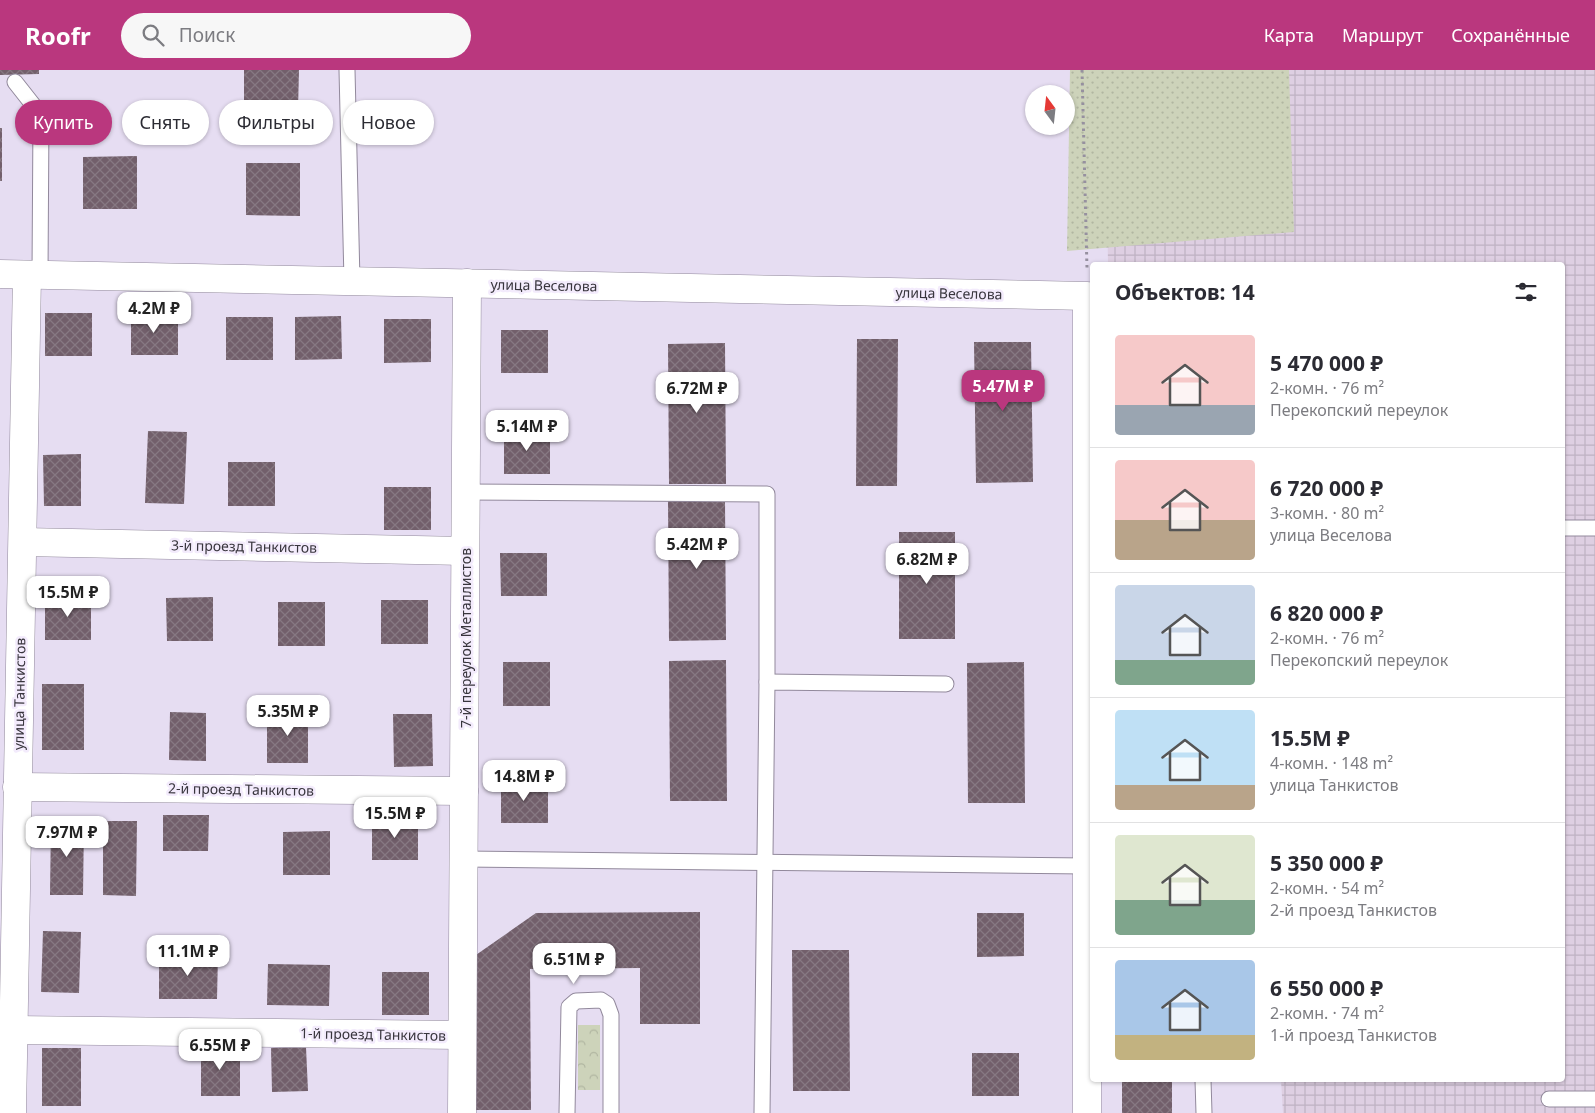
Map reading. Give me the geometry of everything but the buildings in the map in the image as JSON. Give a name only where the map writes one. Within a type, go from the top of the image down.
[{"type":"street","name":"улица Веселова","points":[[0,274],[1087,296]]},
{"type":"street","name":"улица Танкистов","points":[[12,1113],[23,542],[34,275]]},
{"type":"street","name":"7-й переулок Металлистов","points":[[462,1113],[467,284]]},
{"type":"street","points":[[1087,296],[1090,797],[1087,866],[1087,1113]]},
{"type":"street","name":"3-й проезд Танкистов","points":[[23,542],[465,551]]},
{"type":"street","name":"2-й проезд Танкистов","points":[[17,787],[464,791]]},
{"type":"street","name":"1-й проезд Танкистов","points":[[13,1030],[462,1035]]},
{"type":"lane","points":[[347,70],[352,281]]},
{"type":"lane","points":[[15,82],[41,115],[34,275]]},
{"type":"lane","points":[[465,492],[767,494],[767,682],[762,1113]]},
{"type":"lane","points":[[1565,528],[1595,528]]},
{"type":"lane","points":[[767,682],[946,684]]},
{"type":"lane","points":[[463,859],[1087,866]]},
{"type":"lane","points":[[567,1113],[569,1007],[576,1001],[601,1000],[607,1004],[611,1015],[611,1113]]},
{"type":"lane","points":[[1204,1082],[1204,1113]]},
{"type":"lane","points":[[1549,1099],[1595,1099]]},
{"type":"path","points":[[1082,70],[1087,296]]},
{"type":"shaded area","points":[[1105,70],[1595,70],[1595,1113],[1283,1113],[1281,1082],[1565,1082],[1565,262],[1108,262]]},
{"type":"green space","points":[[1070,70],[1289,70],[1294,232],[1067,251],[1069,135],[1075,135],[1075,85],[1070,85]]},
{"type":"green space","points":[[578,1025],[600,1025],[600,1090],[578,1090]]}]
